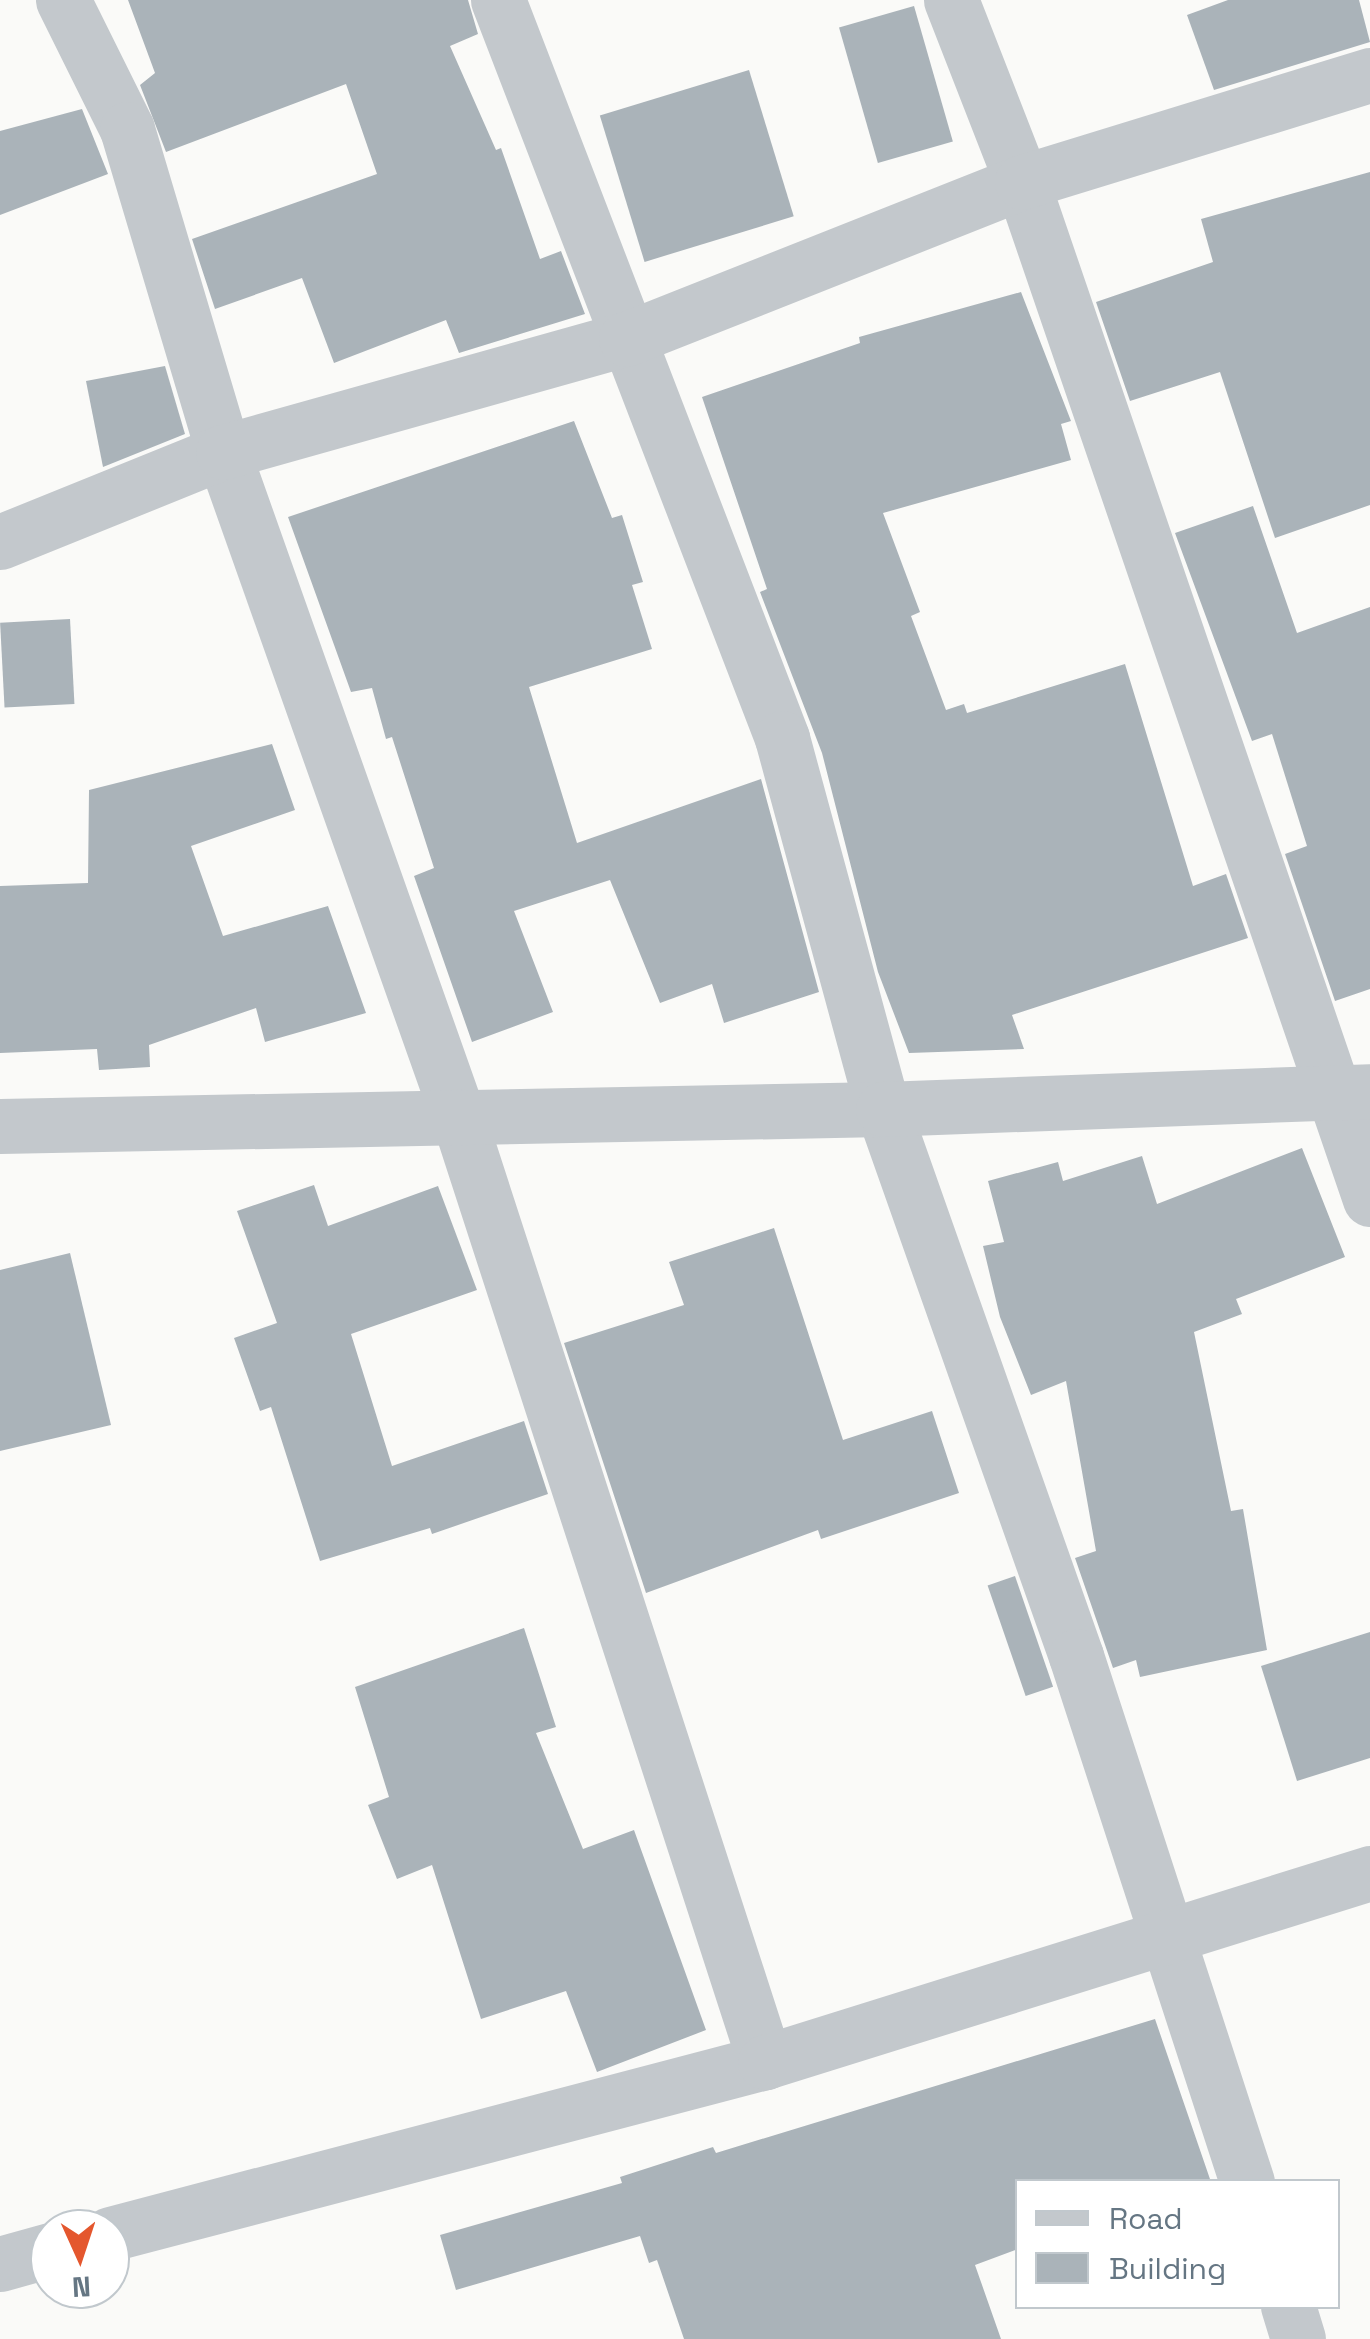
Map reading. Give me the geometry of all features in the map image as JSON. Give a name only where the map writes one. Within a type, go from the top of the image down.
[{"type":"street","points":[[62,0],[127,128],[223,452],[458,1116],[765,2062]]},
{"type":"street","points":[[498,0],[782,738],[884,1109],[1246,2179]]},
{"type":"street","points":[[951,0],[1022,182],[1352,1091],[1370,1199]]},
{"type":"street","points":[[0,542],[223,452],[626,340],[1022,182],[1370,75]]},
{"type":"street","points":[[0,1126],[884,1109],[1352,1091]]},
{"type":"street","points":[[130,2229],[765,2062],[1168,1940],[1370,1874]]},
{"type":"street","points":[[0,2264],[30,2256]]},
{"type":"street","points":[[1289,2309],[1298,2339]]},
{"type":"building","points":[[128,0],[468,0],[478,34],[450,46],[496,150],[501,148],[540,259],[561,251],[585,314],[459,353],[446,320],[334,363],[302,278],[215,309],[192,239],[377,174],[346,84],[166,152],[140,85],[155,73]]},
{"type":"building","points":[[1228,0],[1359,0],[1370,42],[1214,90],[1187,15]]},
{"type":"building","points":[[914,6],[953,142],[878,163],[839,27]]},
{"type":"building","points":[[749,70],[794,216],[645,262],[600,116]]},
{"type":"building","points":[[82,109],[108,174],[0,215],[0,131]]},
{"type":"building","points":[[1370,172],[1370,505],[1275,538],[1220,372],[1130,401],[1096,302],[1213,262],[1201,219]]},
{"type":"building","points":[[1021,292],[1071,421],[1061,424],[1071,460],[883,513],[920,612],[911,616],[946,710],[964,704],[967,713],[1125,664],[1193,886],[1226,874],[1248,938],[1012,1015],[1024,1049],[909,1053],[878,972],[822,753],[760,592],[767,589],[702,397],[860,343],[859,337]]},
{"type":"building","points":[[165,366],[185,434],[103,467],[86,381]]},
{"type":"building","points":[[574,421],[612,518],[622,515],[643,582],[632,585],[652,649],[529,687],[577,843],[761,779],[819,992],[724,1023],[712,984],[660,1003],[610,880],[514,911],[553,1012],[472,1042],[414,876],[434,868],[392,737],[386,739],[372,688],[351,692],[288,517]]},
{"type":"building","points":[[1253,506],[1297,633],[1370,607],[1370,989],[1335,1001],[1285,854],[1307,846],[1272,734],[1252,741],[1175,533]]},
{"type":"building","points":[[70,619],[74,704],[5,708],[0,623]]},
{"type":"building","points":[[272,744],[295,810],[191,846],[223,936],[328,906],[366,1013],[265,1042],[256,1008],[149,1045],[150,1067],[99,1070],[97,1049],[0,1053],[0,886],[88,883],[89,790]]},
{"type":"building","points":[[1302,1148],[1345,1257],[1236,1299],[1242,1314],[1194,1332],[1231,1511],[1243,1509],[1267,1650],[1140,1677],[1136,1660],[1113,1668],[1075,1558],[1096,1551],[1066,1381],[1031,1395],[1000,1317],[983,1246],[1004,1242],[988,1181],[1058,1162],[1063,1181],[1142,1156],[1157,1204]]},
{"type":"building","points":[[314,1185],[328,1226],[438,1186],[477,1290],[351,1334],[392,1466],[524,1421],[548,1494],[432,1534],[430,1528],[320,1561],[271,1407],[260,1411],[234,1338],[277,1323],[237,1211]]},
{"type":"building","points":[[774,1228],[843,1440],[932,1411],[959,1493],[821,1539],[818,1530],[646,1593],[564,1343],[684,1305],[669,1262]]},
{"type":"building","points":[[70,1253],[111,1425],[0,1451],[0,1270]]},
{"type":"building","points":[[1015,1576],[1053,1687],[1026,1696],[988,1585]]},
{"type":"building","points":[[524,1628],[556,1727],[536,1733],[583,1849],[634,1830],[706,2030],[597,2072],[566,1991],[481,2019],[432,1865],[397,1879],[368,1805],[389,1797],[355,1687]]},
{"type":"building","points":[[1370,1632],[1370,1758],[1297,1781],[1261,1666]]},
{"type":"building","points":[[1155,2019],[1210,2179],[1015,2179],[1015,2250],[975,2265],[1001,2339],[684,2339],[657,2260],[649,2263],[640,2236],[456,2290],[440,2235],[622,2183],[620,2177],[713,2147],[716,2153]]}]
